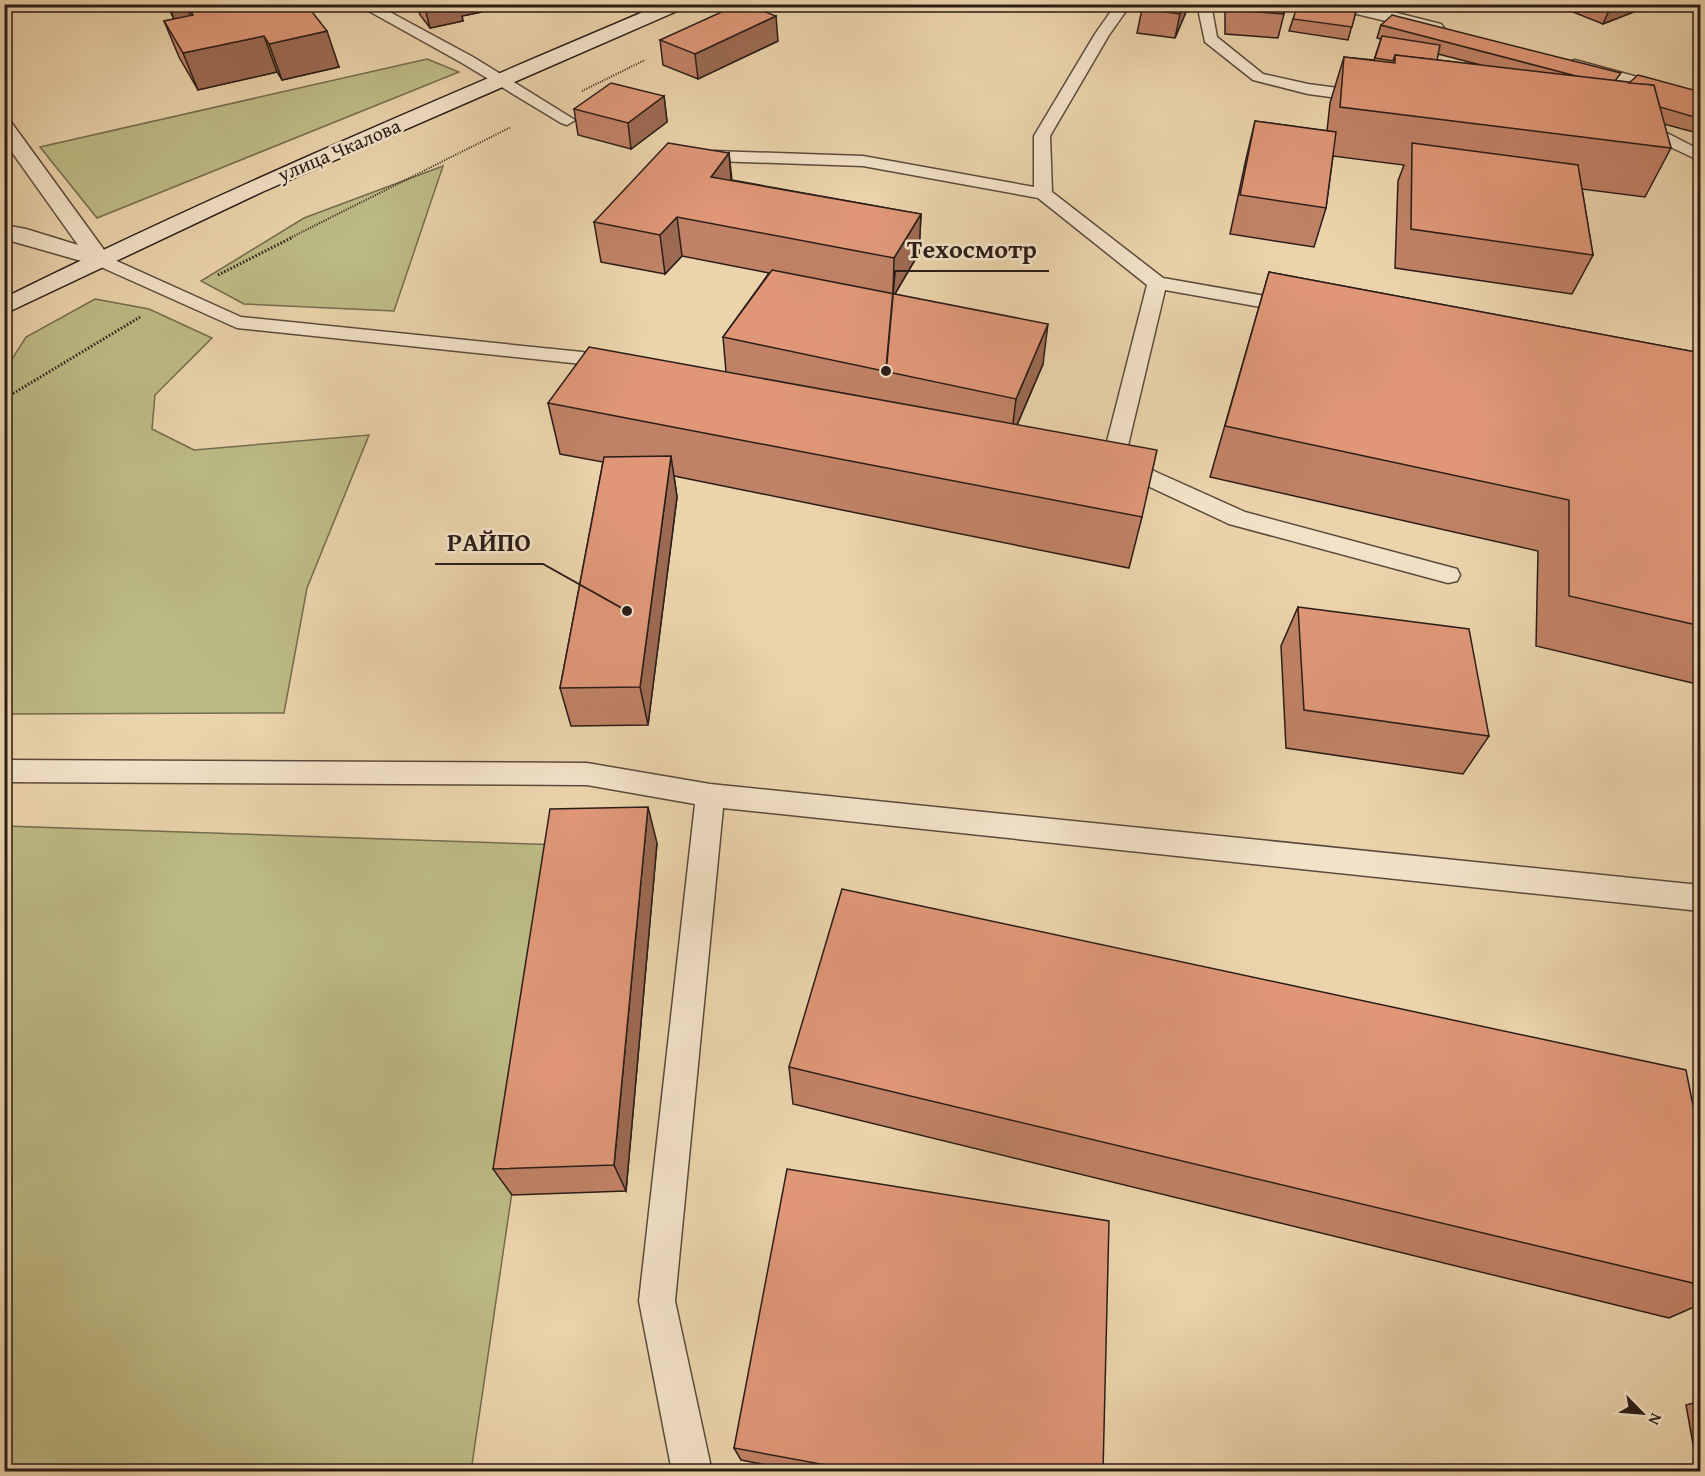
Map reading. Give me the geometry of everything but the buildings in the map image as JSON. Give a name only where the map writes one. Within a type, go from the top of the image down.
[{"type":"main road","name":"улица Чкалова","points":[[4,307],[99,259],[255,186],[678,4]]},
{"type":"main road","points":[[1338,4],[1448,32]]},
{"type":"main road","points":[[1563,63],[1701,100]]},
{"type":"main road","points":[[4,126],[99,259]]},
{"type":"main road","points":[[4,232],[18,234],[99,259]]},
{"type":"lane","points":[[366,4],[364,5],[409,26],[567,120]]},
{"type":"lane","points":[[1043,195],[1042,136],[1102,34],[1124,4]]},
{"type":"lane","points":[[1204,4],[1210,39],[1258,77],[1308,89],[1387,99]]},
{"type":"lane","points":[[1619,128],[1663,137],[1701,156]]},
{"type":"lane","points":[[714,156],[863,161],[1043,195],[1157,283],[1307,310]]},
{"type":"lane","points":[[99,259],[237,322],[582,358],[640,371]]},
{"type":"lane","points":[[1113,461],[1157,283]]},
{"type":"lane","points":[[1090,462],[1113,461],[1237,518],[1448,574]]},
{"type":"lane","points":[[4,771],[587,774],[710,795],[1701,898]]},
{"type":"lane","points":[[692,1472],[657,1301],[710,795]]},
{"type":"path","points":[[746,10],[756,4]]},
{"type":"path","points":[[4,399],[176,296],[654,55]]},
{"type":"shaded area","points":[[427,59],[459,72],[97,218],[40,147]]},
{"type":"shaded area","points":[[443,166],[394,311],[244,304],[201,281],[304,218]]},
{"type":"shaded area","points":[[95,299],[149,309],[212,338],[155,395],[152,429],[194,450],[369,435],[307,588],[284,713],[5,714],[5,370],[26,337]]},
{"type":"shaded area","points":[[5,826],[563,845],[471,1471],[5,1472]]},
{"type":"place","name":"Техосмотр","points":[[886,371]]},
{"type":"place","name":"РАЙПО","points":[[627,611]]}]
